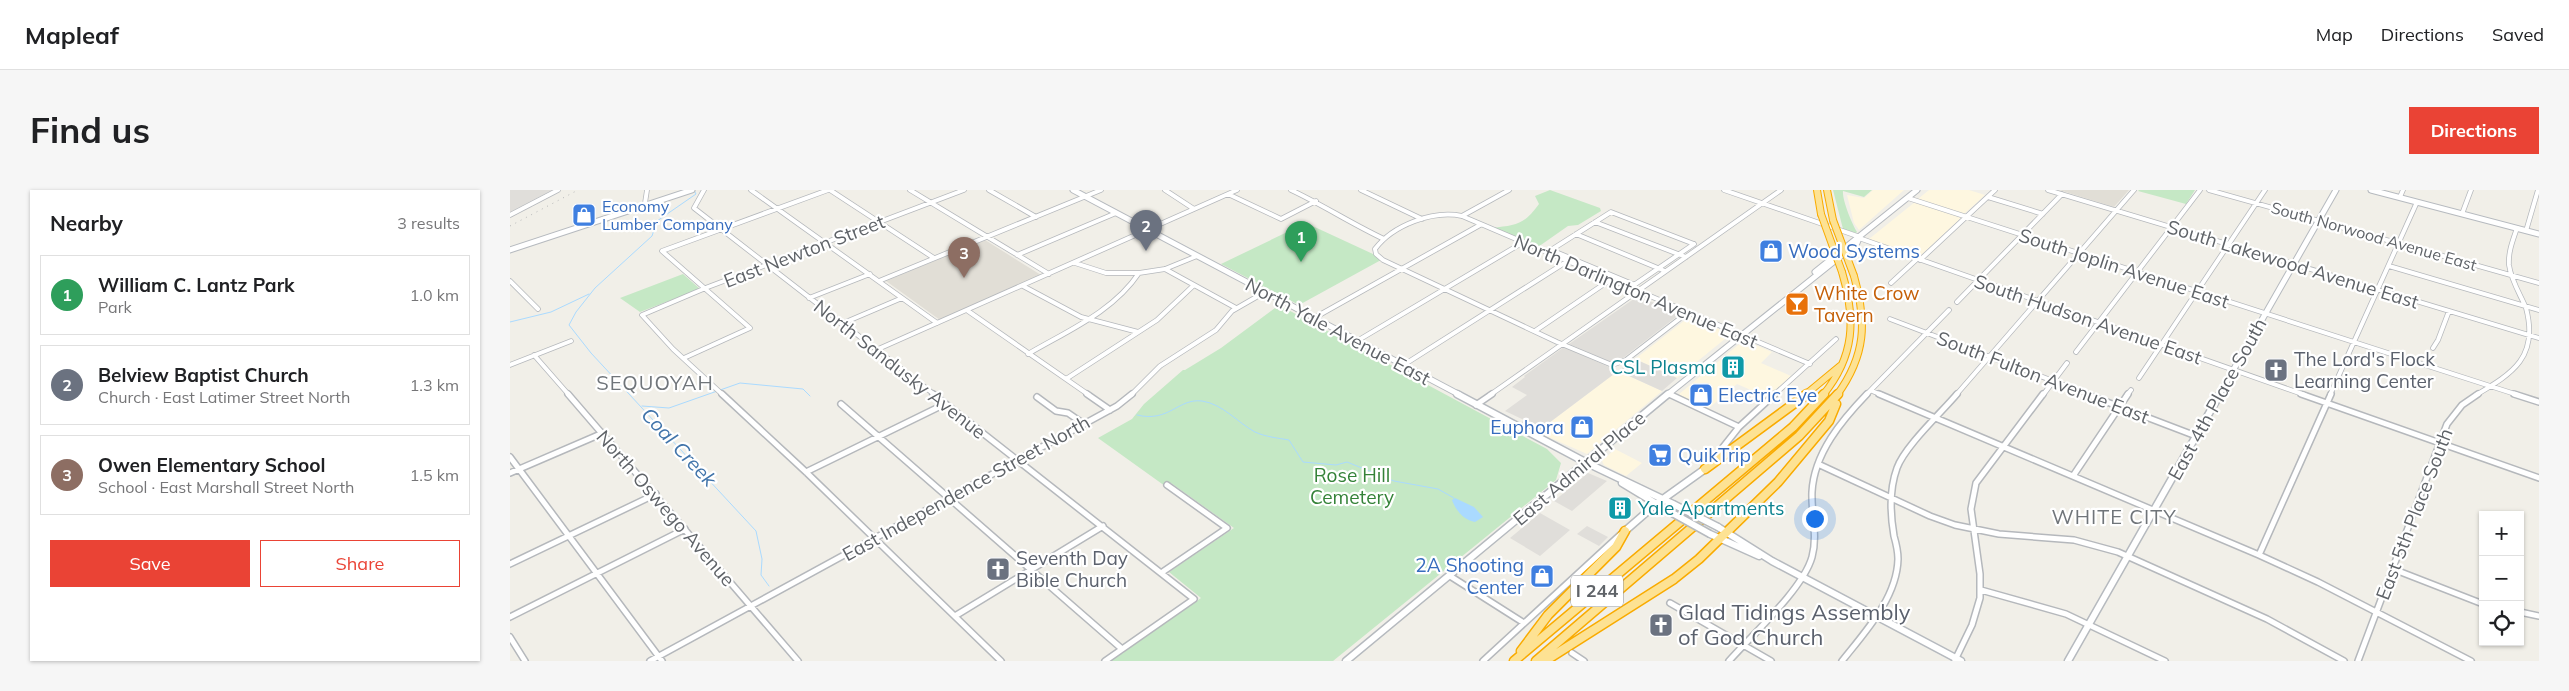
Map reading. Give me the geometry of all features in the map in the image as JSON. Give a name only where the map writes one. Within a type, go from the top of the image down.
[{"type":"highway","name":"I 244","points":[[1513,661],[1793,427],[1821,400],[1844,363],[1850,345],[1853,320],[1851,301],[1821,214],[1817,190]]},
{"type":"highway","name":"I 244","points":[[1536,661],[1799,436],[1829,408],[1844,387],[1860,354],[1864,336],[1864,312],[1854,276],[1833,220],[1827,190]]},
{"type":"highway","points":[[1704,469],[1801,399],[1844,363]]},
{"type":"highway","points":[[1545,661],[1674,579],[1724,536],[1778,482],[1829,420],[1844,387]]},
{"type":"highway","points":[[1513,661],[1548,615],[1616,546],[1626,531]]},
{"type":"main road","points":[[510,250],[692,190]]},
{"type":"main road","name":"North Yale Avenue East","points":[[1073,190],[1618,480]]},
{"type":"main road","points":[[1859,237],[1917,190]]},
{"type":"main road","name":"East 4th Place South","points":[[2068,661],[2336,190]]},
{"type":"main road","points":[[2371,190],[2539,234]]},
{"type":"main road","name":"East Admiral Place","points":[[1346,661],[1812,276],[1833,263],[1857,243],[1859,237]]},
{"type":"main road","points":[[1626,531],[1656,504],[1704,469]]},
{"type":"main road","points":[[1618,480],[1673,504],[1718,528],[1724,536]]},
{"type":"main road","points":[[1618,480],[1710,534],[1724,536],[1957,660]]},
{"type":"street","points":[[510,215],[558,190]]},
{"type":"street","points":[[647,190],[645,203],[647,205]]},
{"type":"street","name":"North Sandusky Avenue","points":[[704,190],[694,208],[1194,599],[1122,649]]},
{"type":"street","points":[[751,190],[937,323]]},
{"type":"street","points":[[934,258],[829,190],[662,250],[662,253],[750,328],[684,358],[806,472],[1002,661]]},
{"type":"street","points":[[910,190],[1049,274]]},
{"type":"street","name":"East Newton Street","points":[[684,358],[642,316],[644,313],[964,190]]},
{"type":"street","points":[[989,190],[1036,217]]},
{"type":"street","points":[[880,281],[1101,190]]},
{"type":"street","points":[[1165,190],[1194,209]]},
{"type":"street","points":[[876,350],[968,311],[1237,190]]},
{"type":"street","points":[[1291,190],[1316,201],[1348,222],[1384,239]]},
{"type":"street","points":[[1361,190],[1422,219]]},
{"type":"street","points":[[1509,190],[1462,216],[1440,214],[1422,219],[1384,239],[1375,247],[1376,254],[1403,269],[1562,344],[1615,365],[1628,358],[1687,313]]},
{"type":"street","name":"South Hudson Avenue East","points":[[1724,190],[2539,478]]},
{"type":"street","points":[[1476,405],[1781,190]]},
{"type":"street","points":[[1891,283],[1995,190]]},
{"type":"street","name":"South Lakewood Avenue East","points":[[2048,190],[2536,338]]},
{"type":"street","points":[[1842,661],[1875,616],[1892,587],[1898,560],[1890,498],[1894,478],[1901,459],[2134,190]]},
{"type":"street","points":[[2076,352],[2200,190]]},
{"type":"street","name":"South Norwood Avenue East","points":[[2209,190],[2539,283]]},
{"type":"street","points":[[2139,378],[2265,190]]},
{"type":"street","points":[[2400,198],[2404,190]]},
{"type":"street","points":[[2462,214],[2471,190]]},
{"type":"street","points":[[2526,231],[2537,191]]},
{"type":"street","points":[[1228,194],[1280,219],[1316,201]]},
{"type":"street","points":[[1957,302],[2062,194]]},
{"type":"street","points":[[1988,197],[2042,214]]},
{"type":"street","name":"South Joplin Avenue East","points":[[1908,198],[2539,402]]},
{"type":"street","points":[[2259,555],[2417,202]]},
{"type":"street","points":[[1576,234],[1611,212],[1694,244],[1628,288]]},
{"type":"street","points":[[1018,255],[1116,213]]},
{"type":"street","name":"North Darlington Avenue East","points":[[1462,216],[1636,292],[1810,364]]},
{"type":"street","points":[[1595,222],[1686,257]]},
{"type":"street","points":[[1314,318],[1480,225]]},
{"type":"street","points":[[2517,228],[2509,253],[2513,275],[2529,307],[2536,338]]},
{"type":"street","points":[[1576,234],[1665,271]]},
{"type":"street","name":"North Darlington Avenue East","points":[[1576,234],[1551,250],[1635,285]]},
{"type":"street","points":[[1357,341],[1522,243]]},
{"type":"street","points":[[1075,262],[1106,273],[1139,273],[1165,269],[1197,256]]},
{"type":"street","points":[[1402,366],[1566,262]]},
{"type":"street","points":[[2389,266],[2539,310]]},
{"type":"street","points":[[1165,269],[1236,308]]},
{"type":"street","points":[[1028,354],[1124,293],[1139,273]]},
{"type":"street","points":[[809,298],[870,274]]},
{"type":"street","points":[[1535,331],[1610,280]]},
{"type":"street","points":[[510,281],[538,309]]},
{"type":"street","points":[[1066,379],[1169,310],[1194,285]]},
{"type":"street","points":[[1023,286],[1086,318],[1138,332]]},
{"type":"street","name":"East Independence Street North","points":[[650,661],[660,659],[750,606],[1110,410],[1130,396],[1166,361],[1213,333],[1236,308],[1265,292]]},
{"type":"street","points":[[841,324],[902,298]]},
{"type":"street","points":[[1729,661],[1798,584],[1815,548],[1812,491],[1818,464],[1840,424],[1949,310]]},
{"type":"street","points":[[968,311],[1110,410]]},
{"type":"street","points":[[2433,348],[2439,340],[2442,324],[2449,311]]},
{"type":"street","name":"South Fulton Avenue East","points":[[1890,319],[2196,436]]},
{"type":"street","name":"East 5th Place South","points":[[2358,661],[2448,424],[2463,405],[2491,387],[2522,362],[2530,352],[2536,338]]},
{"type":"street","points":[[1704,469],[1739,427],[1836,339]]},
{"type":"street","points":[[510,365],[571,341]]},
{"type":"street","name":"North Oswego Avenue","points":[[534,355],[656,494],[798,661]]},
{"type":"street","points":[[1957,660],[1972,630],[1981,590],[1979,561],[1969,506],[1971,495],[1976,483],[2003,446],[2068,363]]},
{"type":"street","points":[[2073,476],[2131,390]]},
{"type":"street","points":[[1872,391],[2259,555],[2471,661]]},
{"type":"street","points":[[1669,394],[1739,427]]},
{"type":"street","points":[[1037,397],[1056,411],[1068,413],[1084,424]]},
{"type":"street","points":[[841,404],[1122,649],[1105,661]]},
{"type":"street","points":[[806,472],[944,404]]},
{"type":"street","points":[[510,474],[603,434]]},
{"type":"street","points":[[510,457],[660,659]]},
{"type":"street","points":[[1818,464],[1930,516],[1972,529],[2074,540],[2094,544],[2128,556],[2267,619],[2344,661]]},
{"type":"street","points":[[1161,573],[1227,528],[1167,485]]},
{"type":"street","points":[[510,564],[656,494]]},
{"type":"street","points":[[955,616],[1103,526]]},
{"type":"street","points":[[510,617],[685,529]]},
{"type":"street","points":[[1483,661],[1598,554],[1626,531]]},
{"type":"street","points":[[2393,569],[2479,602]]},
{"type":"street","points":[[1450,576],[1524,623]]},
{"type":"street","points":[[1981,590],[2048,608],[2088,624],[2164,661]]},
{"type":"street","points":[[1670,602],[1771,661]]},
{"type":"street","points":[[2524,613],[2539,616]]},
{"type":"street","points":[[510,637],[525,661]]},
{"type":"street","points":[[1572,653],[1584,661]]},
{"type":"shaded area","points":[[510,190],[552,190],[510,212]]},
{"type":"shaded area","points":[[1873,190],[1904,190],[1859,230],[1854,223],[1847,195],[1864,198]]},
{"type":"shaded area","points":[[1929,190],[1969,190],[1985,195],[1964,214],[1918,199]]},
{"type":"shaded area","points":[[2059,190],[2129,190],[2114,207]]},
{"type":"shaded area","points":[[1915,202],[1962,217],[1919,257],[1869,239]]},
{"type":"shaded area","points":[[985,240],[1041,275],[940,320],[886,281]]},
{"type":"shaded area","points":[[1638,296],[1680,314],[1623,358],[1613,363],[1569,344]]},
{"type":"shaded area","points":[[1689,317],[1731,334],[1677,378],[1635,359]]},
{"type":"shaded area","points":[[1744,340],[1772,352],[1761,363],[1791,376],[1767,397],[1737,384],[1708,409],[1678,395]]},
{"type":"shaded area","points":[[1564,347],[1618,371],[1537,432],[1521,423],[1524,420],[1505,411],[1527,395],[1512,387]]},
{"type":"shaded area","points":[[1635,359],[1677,378],[1662,391],[1618,371]]},
{"type":"shaded area","points":[[1618,371],[1662,391],[1587,454],[1537,432]]},
{"type":"shaded area","points":[[1615,449],[1642,463],[1626,476],[1604,465],[1602,461]]},
{"type":"shaded area","points":[[1588,473],[1607,481],[1572,511],[1554,501]]},
{"type":"shaded area","points":[[1540,513],[1570,530],[1540,556],[1510,538]]},
{"type":"shaded area","points":[[1587,526],[1608,537],[1599,546],[1577,534]]},
{"type":"green space","points":[[1550,190],[1600,208],[1601,211],[1578,225],[1568,226],[1538,247],[1492,228],[1513,225],[1524,220],[1539,204],[1535,196]]},
{"type":"green space","points":[[1833,190],[1872,190],[1864,197],[1843,191],[1846,206],[1856,233],[1843,229]]},
{"type":"green space","points":[[2139,190],[2195,190],[2186,204],[2138,191]]},
{"type":"green space","points":[[1306,223],[1373,254],[1381,260],[1299,305],[1221,264]]},
{"type":"green space","points":[[683,274],[700,289],[640,312],[620,298]]},
{"type":"green space","name":"Rose Hill Cemetery","points":[[1279,305],[1547,449],[1561,463],[1556,480],[1333,661],[1111,661],[1201,598],[1169,572],[1234,528],[1171,483],[1165,486],[1098,438],[1132,419],[1144,404],[1183,370],[1221,348]]},
{"type":"water","points":[[1455,498],[1474,507],[1483,517],[1475,522],[1464,517],[1452,500]]},
{"type":"waterway","name":"Coal Creek","points":[[694,190],[696,194],[657,221],[652,236],[595,288],[576,312],[569,325],[591,353],[756,531],[762,559],[761,575],[769,586]]},
{"type":"waterway","name":"Coal Creek","points":[[510,322],[551,312],[589,294]]},
{"type":"waterway","points":[[642,406],[669,408],[740,383],[803,389],[810,396]]},
{"type":"waterway","points":[[1137,415],[1157,416],[1194,401],[1210,403],[1224,410],[1255,432],[1289,440],[1303,462],[1336,465],[1347,462],[1394,481],[1438,489],[1454,498]]},
{"type":"railway","points":[[510,226],[578,190]]},
{"type":"place","name":"Economy Lumber Company","points":[[584,215]]},
{"type":"place","name":"Belview Baptist Church","points":[[1146,251]]},
{"type":"place","name":"Wood Systems","points":[[1771,251]]},
{"type":"place","name":"William C. Lantz Park","points":[[1301,262]]},
{"type":"place","name":"Owen Elementary School","points":[[964,278]]},
{"type":"place","name":"White Crow Tavern","points":[[1797,304]]},
{"type":"place","name":"CSL Plasma","points":[[1733,367]]},
{"type":"place","name":"The Lord's Flock Learning Center","points":[[2276,370]]},
{"type":"place","name":"Electric Eye","points":[[1701,395]]},
{"type":"place","name":"Euphora","points":[[1582,427]]},
{"type":"place","name":"QuikTrip","points":[[1660,455]]},
{"type":"place","name":"Yale Apartments","points":[[1620,508]]},
{"type":"place","name":"Seventh Day Bible Church","points":[[998,569]]},
{"type":"place","name":"2A Shooting Center","points":[[1542,576]]},
{"type":"place","name":"Glad Tidings Assembly of God Church","points":[[1661,625]]},
{"type":"district","name":"SEQUOYAH","points":[[655,383]]},
{"type":"district","name":"WHITE CITY","points":[[2114,517]]}]
